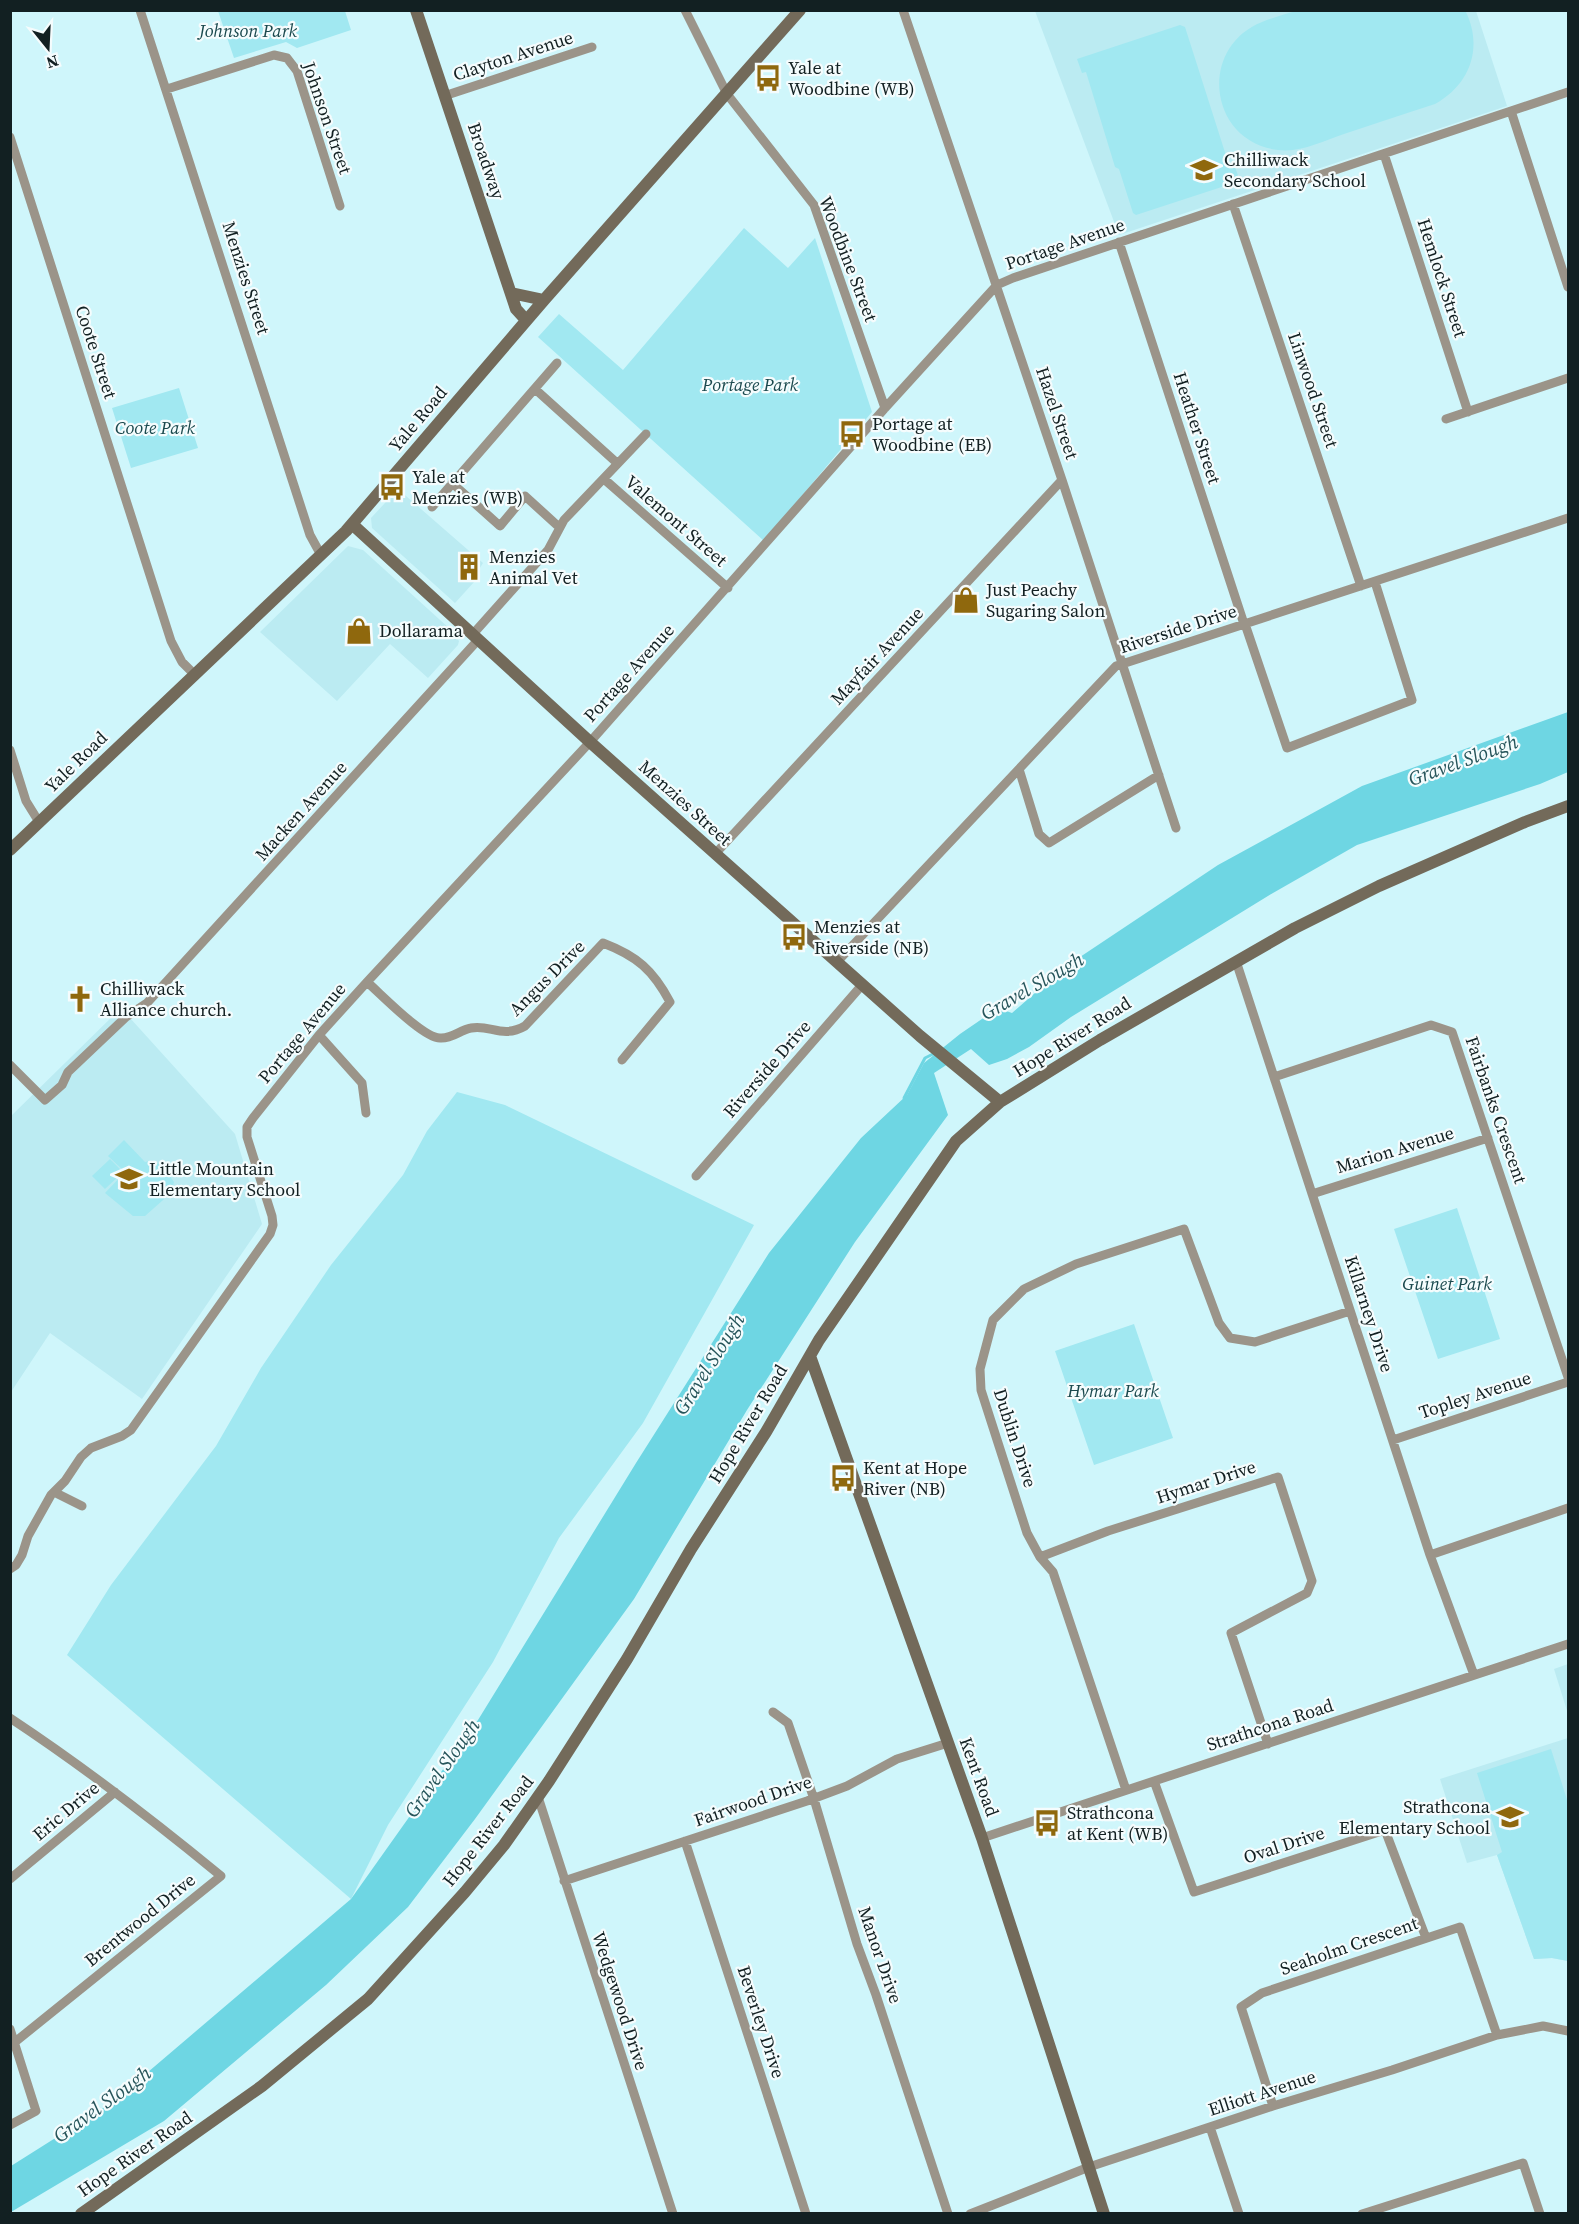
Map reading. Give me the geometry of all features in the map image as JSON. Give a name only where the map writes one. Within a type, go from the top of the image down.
[{"type":"street","name":"Menzies Street","points":[[140,10],[310,535],[321,555]]},
{"type":"street","name":"Broadway","points":[[416,10],[516,309],[526,320]]},
{"type":"street","name":"Woodbine Street","points":[[685,10],[727,94],[814,205],[885,408]]},
{"type":"street","name":"Yale Road","points":[[10,850],[352,524],[526,320],[800,10]]},
{"type":"street","name":"Hazel Street","points":[[903,10],[997,285],[1176,828]]},
{"type":"street","name":"Clayton Avenue","points":[[444,96],[592,47]]},
{"type":"street","name":"Johnson Street","points":[[167,89],[274,55],[287,58],[297,71],[340,206]]},
{"type":"street","name":"Portage Avenue","points":[[10,1569],[16,1565],[28,1536],[54,1492],[86,1452],[96,1445],[122,1437],[131,1430],[270,1234],[273,1225],[272,1216],[248,1143],[247,1127],[319,1035],[590,742],[885,408],[997,285],[1569,92]]},
{"type":"street","points":[[1511,111],[1569,287]]},
{"type":"street","name":"Coote Street","points":[[10,137],[171,641],[182,662],[194,674]]},
{"type":"street","name":"Hemlock Street","points":[[1384,154],[1468,411]]},
{"type":"street","name":"Linwood Street","points":[[1233,204],[1361,586]]},
{"type":"street","name":"Heather Street","points":[[1119,242],[1287,748],[1412,700],[1375,582]]},
{"type":"street","points":[[511,293],[544,300]]},
{"type":"street","points":[[432,507],[557,363]]},
{"type":"street","points":[[1446,419],[1569,378]]},
{"type":"street","points":[[536,389],[617,463]]},
{"type":"street","name":"Macken Avenue","points":[[10,1065],[45,1100],[62,1085],[68,1072],[126,1017],[147,1003],[476,637],[548,550],[559,527],[646,434]]},
{"type":"street","name":"Valemont Street","points":[[604,479],[728,588]]},
{"type":"street","name":"Mayfair Avenue","points":[[715,854],[1062,480]]},
{"type":"street","points":[[452,483],[500,526],[525,496],[559,527]]},
{"type":"street","name":"Riverside Drive","points":[[837,962],[1116,666],[1569,518]]},
{"type":"street","name":"Menzies Street","points":[[352,524],[715,854],[920,1036],[1000,1102]]},
{"type":"street","points":[[10,750],[26,801],[39,822]]},
{"type":"street","points":[[1019,769],[1039,834],[1049,843],[1159,775]]},
{"type":"street","name":"Hope River Road","points":[[81,2214],[262,2086],[368,1999],[465,1892],[504,1845],[538,1797],[627,1659],[691,1549],[766,1432],[810,1356],[956,1141],[1000,1102],[1100,1040],[1295,928],[1379,886],[1525,822],[1569,806]]},
{"type":"street","name":"Angus Drive","points":[[367,982],[416,1026],[438,1039],[455,1036],[471,1028],[517,1031],[525,1026],[603,944],[624,951],[643,965],[658,980],[670,1002],[622,1060]]},
{"type":"street","name":"Killarney Drive","points":[[1236,961],[1430,1555],[1474,1675]]},
{"type":"street","name":"Riverside Drive","points":[[696,1176],[862,985]]},
{"type":"street","name":"Fairbanks Crescent","points":[[1274,1077],[1431,1025],[1452,1032],[1569,1377]]},
{"type":"street","points":[[319,1035],[362,1083],[366,1113]]},
{"type":"street","name":"Marion Avenue","points":[[1312,1194],[1488,1138]]},
{"type":"street","name":"Dublin Drive","points":[[1126,1791],[1053,1572],[1040,1557],[1027,1533],[981,1390],[980,1369],[993,1320],[1024,1289],[1076,1264],[1184,1229],[1219,1323],[1230,1338],[1255,1342],[1350,1311]]},
{"type":"street","name":"Kent Road","points":[[810,1356],[982,1838],[1104,2214]]},
{"type":"street","name":"Topley Avenue","points":[[1393,1440],[1569,1382]]},
{"type":"street","name":"Hymar Drive","points":[[1040,1557],[1108,1531],[1278,1477],[1312,1581],[1307,1593],[1231,1633],[1268,1743]]},
{"type":"street","points":[[54,1492],[81,1506]]},
{"type":"street","points":[[1430,1555],[1569,1508]]},
{"type":"street","name":"Strathcona Road","points":[[982,1838],[1569,1644]]},
{"type":"street","name":"Manor Drive","points":[[773,1712],[788,1723],[814,1799],[857,1944],[948,2214]]},
{"type":"street","name":"Brentwood Drive","points":[[10,1718],[116,1792],[220,1876],[15,2042]]},
{"type":"street","name":"Fairwood Drive","points":[[564,1881],[814,1799],[847,1786],[897,1759],[948,1743]]},
{"type":"street","name":"Oval Drive","points":[[1154,1781],[1194,1892],[1385,1830],[1426,1938]]},
{"type":"street","name":"Eric Drive","points":[[10,1878],[116,1792]]},
{"type":"street","name":"Wedgewood Drive","points":[[538,1797],[673,2214]]},
{"type":"street","name":"Beverley Drive","points":[[686,1841],[806,2214]]},
{"type":"street","name":"Seaholm Crescent","points":[[1273,2106],[1241,2007],[1262,1993],[1460,1927],[1497,2035]]},
{"type":"street","name":"Elliott Avenue","points":[[970,2214],[1089,2168],[1273,2106],[1497,2035],[1543,2026],[1569,2031]]},
{"type":"street","points":[[10,2029],[36,2111],[10,2125]]},
{"type":"street","points":[[1210,2127],[1239,2214]]},
{"type":"street","points":[[1362,2214],[1523,2163],[1540,2214]]},
{"type":"shaded area","name":"Chilliwack Secondary School","points":[[1035,11],[1476,11],[1507,106],[1119,235]]},
{"type":"shaded area","points":[[398,489],[483,563],[473,579],[475,581],[455,603],[372,528],[371,518]]},
{"type":"shaded area","points":[[348,546],[363,550],[450,629],[459,641],[458,645],[428,678],[390,644],[337,701],[260,632]]},
{"type":"shaded area","name":"Little Mountain Elementary School","points":[[126,1005],[130,1018],[235,1134],[262,1224],[142,1399],[50,1333],[11,1392],[11,1116]]},
{"type":"shaded area","points":[[1568,1664],[1568,1714],[1554,1669]]},
{"type":"shaded area","name":"Strathcona Elementary School","points":[[1568,1738],[1568,1961],[1552,1958],[1534,1959],[1497,1855],[1467,1863],[1440,1779]]},
{"type":"green space","points":[[1309,10],[1465,10],[1471,24],[1473,38],[1470,64],[1465,76],[1457,86],[1435,104],[1295,150],[1278,150],[1255,143],[1237,130],[1225,113],[1220,93],[1220,72],[1227,52],[1241,35],[1262,22],[1288,13]]},
{"type":"green space","name":"Johnson Park","points":[[218,11],[345,11],[351,30],[297,48],[286,42],[234,58]]},
{"type":"green space","points":[[1180,25],[1185,27],[1230,168],[1235,167],[1240,181],[1136,215],[1133,213],[1119,169],[1115,167],[1086,72],[1082,73],[1077,59]]},
{"type":"green space","name":"Portage Park","points":[[744,228],[788,268],[815,238],[872,412],[764,541],[538,337],[559,314],[623,370]]},
{"type":"green space","name":"Coote Park","points":[[179,388],[198,448],[131,468],[112,408]]},
{"type":"green space","points":[[457,1092],[505,1105],[754,1225],[643,1423],[559,1538],[493,1662],[388,1825],[351,1899],[67,1655],[111,1585],[216,1446],[261,1368],[331,1265],[403,1175],[427,1131]]},
{"type":"green space","points":[[124,1140],[145,1162],[159,1164],[174,1182],[171,1193],[145,1216],[133,1216],[105,1193],[125,1172],[108,1156]]},
{"type":"green space","points":[[110,1159],[123,1172],[105,1189],[92,1176]]},
{"type":"green space","name":"Guinet Park","points":[[1457,1208],[1500,1339],[1438,1359],[1394,1229]]},
{"type":"green space","name":"Hymar Park","points":[[1134,1324],[1173,1438],[1094,1465],[1055,1351]]},
{"type":"green space","name":"Strathcona Elementary School","points":[[1551,1749],[1568,1803],[1568,1961],[1552,1958],[1534,1959],[1497,1855],[1502,1852],[1477,1773]]},
{"type":"water","points":[[1568,712],[1568,772],[1540,784],[1357,845],[1273,893],[1007,1059],[989,1065],[971,1049],[934,1073],[948,1115],[855,1242],[747,1410],[634,1599],[475,1819],[408,1907],[326,1985],[164,2121],[11,2212],[11,2166],[114,2101],[351,1899],[478,1720],[636,1463],[769,1253],[861,1138],[907,1095],[924,1063],[960,1034],[998,1008],[1012,1013],[1065,967],[1218,865],[1362,786]]},
{"type":"waterway","name":"Gravel Slough","points":[[904,1098],[925,1058],[935,1053]]},
{"type":"place","name":"Yale at Woodbine (WB)","points":[[768,78]]},
{"type":"place","name":"Chilliwack Secondary School","points":[[1204,170]]},
{"type":"place","name":"Portage at Woodbine (EB)","points":[[852,434]]},
{"type":"place","name":"Yale at Menzies (WB)","points":[[392,487]]},
{"type":"place","name":"Menzies Animal Vet","points":[[469,567]]},
{"type":"place","name":"Just Peachy Sugaring Salon","points":[[966,600]]},
{"type":"place","name":"Dollarama","points":[[359,631]]},
{"type":"place","name":"Menzies at Riverside (NB)","points":[[794,937]]},
{"type":"place","name":"Chilliwack Alliance church.","points":[[80,999]]},
{"type":"place","name":"Little Mountain Elementary School","points":[[129,1179]]},
{"type":"place","name":"Kent at Hope River (NB)","points":[[843,1478]]},
{"type":"place","name":"Strathcona Elementary School","points":[[1510,1817]]},
{"type":"place","name":"Strathcona at Kent (WB)","points":[[1047,1823]]}]
